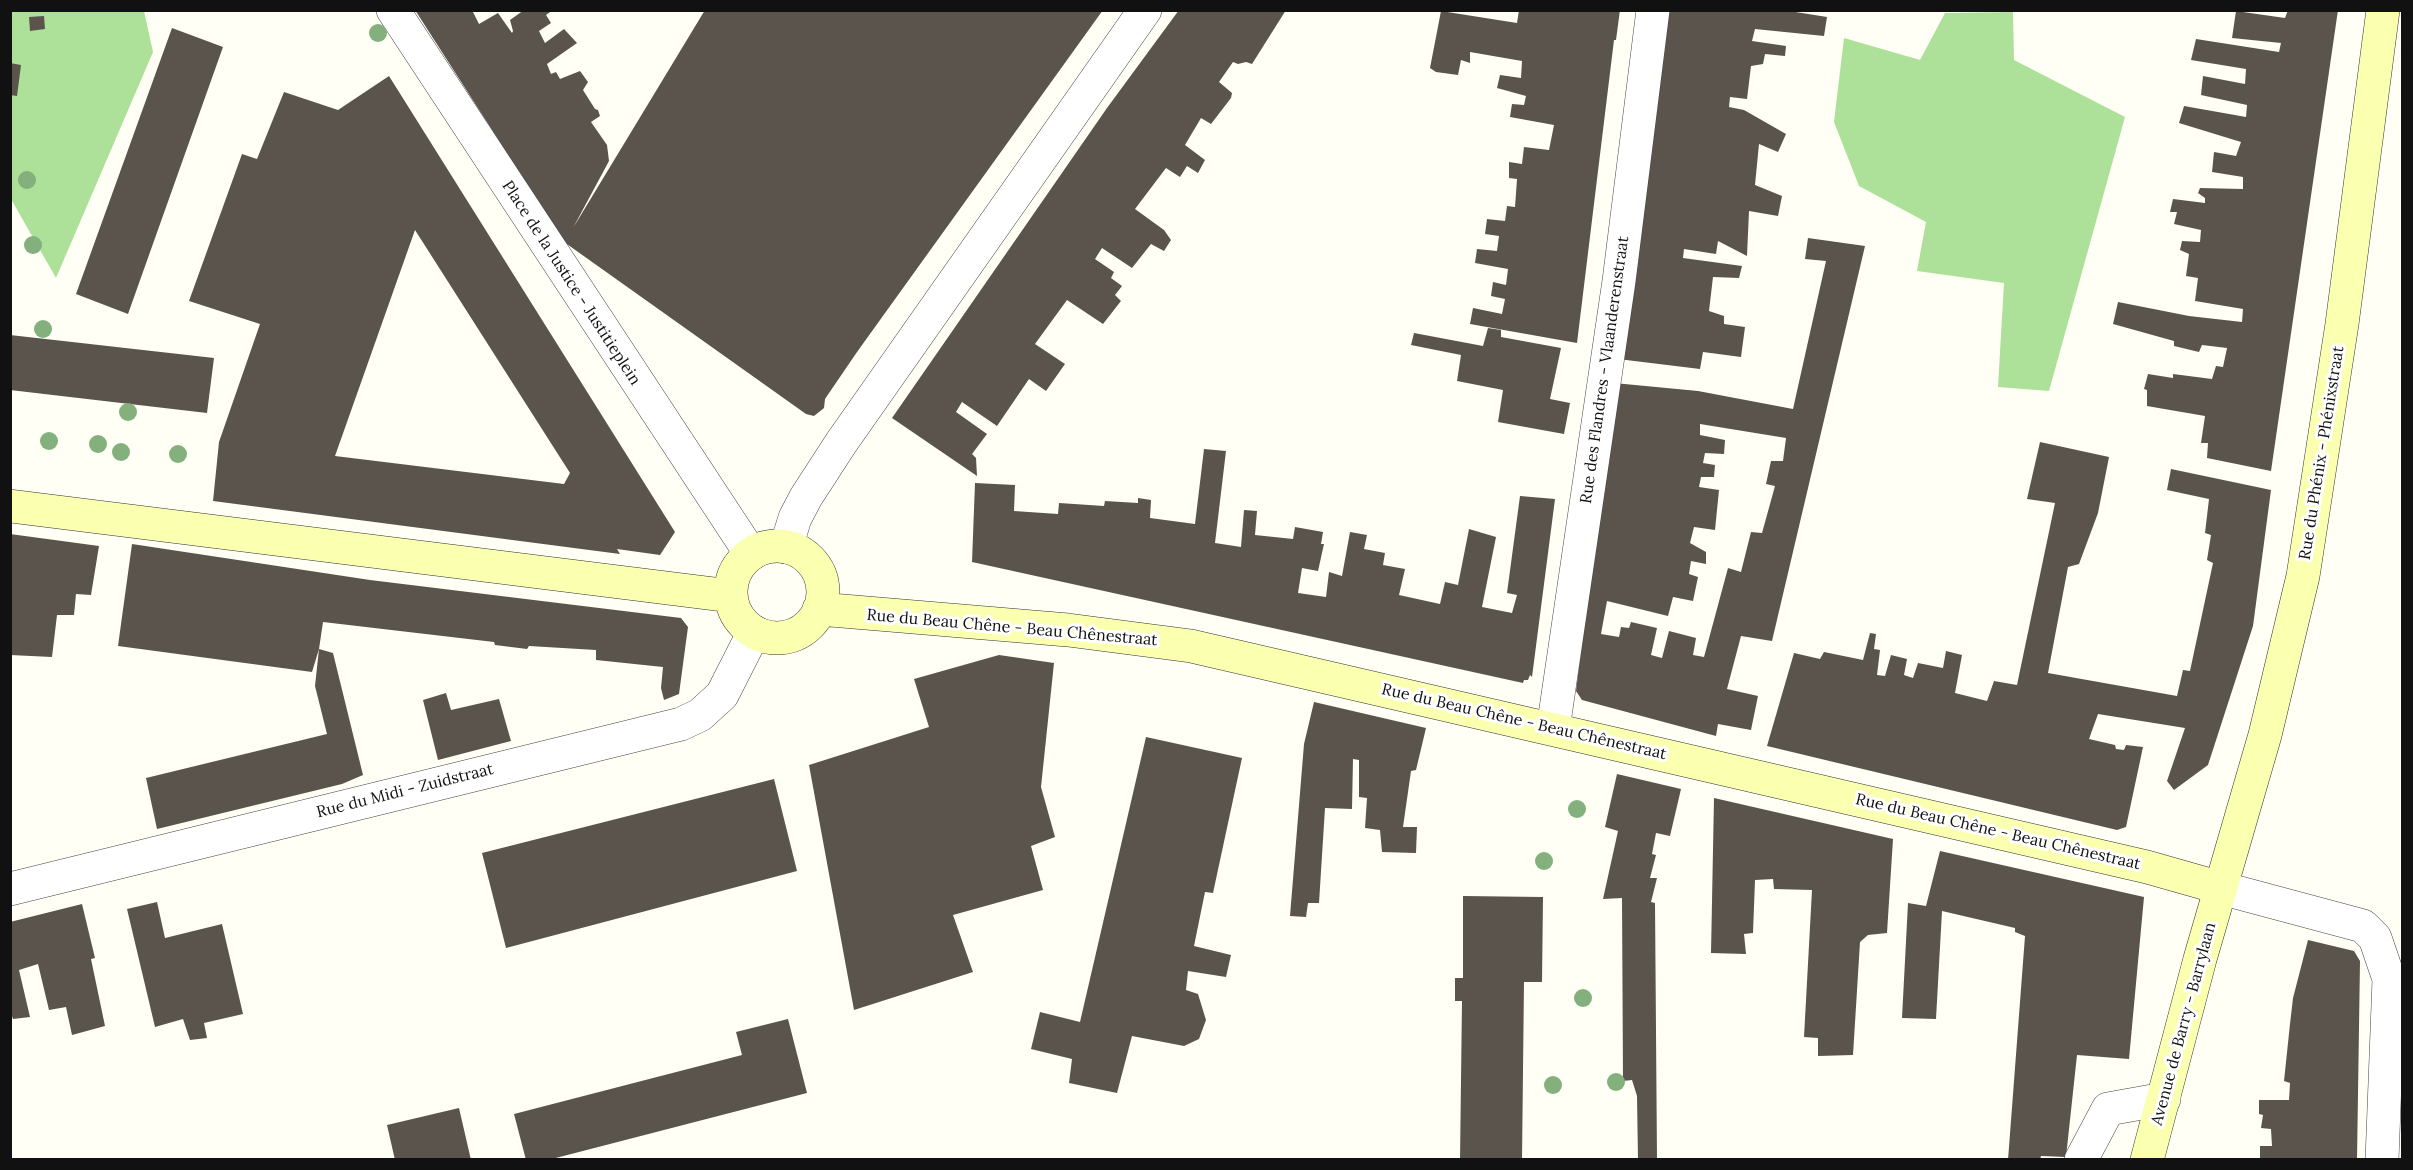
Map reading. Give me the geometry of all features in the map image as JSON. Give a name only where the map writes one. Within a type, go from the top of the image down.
[{"type":"street","name":"Place de la Justice - Justitieplein","points":[[393,10],[751,554]]},
{"type":"street","points":[[786,547],[800,507],[841,443],[1145,10]]},
{"type":"street","name":"Rue des Flandres - Vlaanderenstraat","points":[[1553,729],[1619,281],[1653,10]]},
{"type":"street","name":"Rue du Phénix - Phénixstraat","points":[[2221,888],[2265,735],[2309,546],[2342,324],[2383,10]]},
{"type":"street","points":[[10,506],[731,596]]},
{"type":"street","points":[[768,547],[786,547],[803,554],[815,567],[822,583],[819,609],[805,628],[792,635],[776,638],[754,632],[741,621],[731,596],[731,586],[737,568],[751,554],[768,547]]},
{"type":"street","name":"Rue du Beau Chêne - Beau Chênestraat","points":[[819,609],[1068,630],[1191,646],[2146,867],[2221,888]]},
{"type":"street","name":"Rue du Midi - Zuidstraat","points":[[10,889],[681,724],[700,715],[722,695],[754,632]]},
{"type":"street","points":[[2221,888],[2363,926],[2375,938],[2389,979],[2382,1160]]},
{"type":"street","name":"Avenue de Barry - Barrylaan","points":[[2148,1160],[2221,888]]},
{"type":"street","points":[[2081,1160],[2108,1109],[2164,1098]]},
{"type":"green space","points":[[10,11],[144,11],[153,52],[56,278],[11,199]]},
{"type":"green space","points":[[2013,12],[2014,60],[2125,117],[2049,391],[1998,387],[2004,283],[1917,271],[1926,222],[1859,186],[1834,122],[1844,38],[1920,60],[1945,13]]},
{"type":"building","points":[[415,10],[472,10],[479,24],[498,13],[512,33],[510,20],[524,10],[553,10],[546,15],[551,23],[539,31],[545,43],[564,29],[577,43],[547,64],[551,74],[556,72],[560,79],[580,71],[588,82],[583,90],[600,116],[591,122],[607,145],[609,161],[573,228],[705,10],[1103,10],[857,352],[825,399],[824,408],[814,416],[806,414],[564,242]]},
{"type":"building","points":[[1179,10],[1286,10],[1252,64],[1233,62],[1219,82],[1232,93],[1231,98],[1211,124],[1201,118],[1185,145],[1205,160],[1198,173],[1187,166],[1180,177],[1166,168],[1135,209],[1164,230],[1171,240],[1164,251],[1151,244],[1132,268],[1102,248],[1095,259],[1114,272],[1111,278],[1122,286],[1115,295],[1121,301],[1103,324],[1067,300],[1035,344],[1065,364],[1046,391],[1029,379],[997,426],[962,402],[956,412],[987,434],[972,454],[976,458],[977,476],[892,418],[1107,108]]},
{"type":"building","points":[[1519,10],[1620,10],[1616,40],[1614,40],[1577,343],[1470,324],[1473,308],[1502,314],[1505,299],[1491,296],[1493,282],[1506,285],[1508,269],[1475,263],[1477,249],[1497,251],[1499,236],[1485,234],[1487,219],[1505,221],[1507,206],[1515,207],[1517,179],[1509,178],[1509,162],[1522,164],[1524,147],[1549,150],[1554,125],[1510,117],[1512,104],[1524,105],[1526,96],[1497,88],[1500,75],[1521,78],[1522,61],[1470,52],[1470,63],[1461,60],[1458,75],[1436,72],[1430,68],[1441,11],[1517,23]]},
{"type":"building","points":[[1664,10],[1783,10],[1827,17],[1824,36],[1755,29],[1752,41],[1786,46],[1785,56],[1765,54],[1763,64],[1751,66],[1747,99],[1730,97],[1729,107],[1744,110],[1786,134],[1778,152],[1759,144],[1755,185],[1782,196],[1778,216],[1749,211],[1747,256],[1718,241],[1716,254],[1684,249],[1683,258],[1742,266],[1739,278],[1713,277],[1709,311],[1724,316],[1724,324],[1745,327],[1741,357],[1703,352],[1700,369],[1618,359]]},
{"type":"building","points":[[2288,10],[2338,10],[2271,471],[2207,458],[2208,443],[2201,443],[2205,416],[2147,406],[2147,390],[2144,389],[2148,374],[2173,378],[2173,374],[2212,379],[2216,366],[2223,367],[2227,348],[2202,345],[2199,352],[2174,346],[2174,341],[2113,324],[2118,302],[2189,316],[2242,322],[2243,309],[2195,301],[2198,278],[2186,276],[2189,254],[2180,250],[2182,241],[2200,242],[2201,230],[2174,224],[2177,212],[2170,212],[2173,199],[2205,203],[2205,198],[2198,193],[2200,188],[2243,189],[2243,177],[2212,172],[2214,152],[2236,156],[2241,142],[2179,123],[2184,106],[2246,117],[2247,105],[2201,95],[2203,76],[2245,84],[2246,69],[2191,60],[2196,39],[2279,52],[2281,43],[2232,38],[2236,11],[2285,18]]},
{"type":"building","points":[[44,16],[45,29],[30,31],[29,17]]},
{"type":"building","points":[[172,28],[223,47],[128,314],[76,294]]},
{"type":"building","points":[[10,63],[21,65],[17,96],[10,95]]},
{"type":"building","points":[[389,76],[675,532],[660,555],[617,549],[620,554],[213,501],[219,442],[260,324],[189,301],[242,154],[257,159],[284,92],[338,110]],"holes":[[[415,230],[570,473],[564,484],[335,456]]]},
{"type":"building","points":[[1808,238],[1865,246],[1772,641],[1741,636],[1727,689],[1758,696],[1751,730],[1718,724],[1716,736],[1582,700],[1576,691],[1614,383],[1698,391],[1793,409],[1826,261],[1805,259]],"holes":[[[1700,424],[1786,438],[1783,461],[1771,461],[1766,484],[1775,486],[1762,533],[1751,532],[1741,572],[1728,568],[1704,657],[1693,655],[1696,638],[1669,631],[1662,658],[1651,655],[1657,628],[1631,622],[1629,628],[1621,627],[1619,637],[1601,634],[1607,601],[1668,616],[1673,597],[1693,601],[1698,577],[1689,574],[1691,561],[1706,564],[1706,552],[1690,543],[1694,527],[1715,530],[1719,490],[1699,487],[1701,477],[1714,477],[1715,465],[1703,463],[1705,453],[1724,454],[1725,440],[1700,435]]]},
{"type":"building","points":[[1488,328],[1501,330],[1501,337],[1561,348],[1550,399],[1570,403],[1564,434],[1498,422],[1503,390],[1457,381],[1461,355],[1411,345],[1414,333],[1483,346]]},
{"type":"building","points":[[10,335],[214,358],[207,413],[10,390]]},
{"type":"building","points":[[2040,442],[2109,457],[2098,513],[2079,564],[2068,567],[2048,673],[2177,696],[2183,670],[2190,671],[2213,563],[2207,560],[2211,535],[2205,533],[2209,499],[2167,490],[2171,469],[2271,490],[2253,626],[2208,765],[2174,790],[2167,781],[2185,728],[2098,714],[2089,739],[2115,745],[2116,749],[2124,750],[2126,745],[2143,747],[2126,827],[2117,830],[1767,746],[1794,653],[1820,659],[1824,652],[1863,660],[1870,633],[1876,634],[1874,649],[1880,650],[1877,675],[1885,676],[1891,655],[1907,659],[1904,675],[1913,678],[1918,663],[1943,668],[1946,651],[1962,655],[1955,693],[1987,701],[1994,681],[2017,685],[2055,503],[2027,499]]},
{"type":"building","points":[[1204,449],[1226,451],[1215,543],[1241,547],[1244,510],[1257,511],[1255,535],[1293,539],[1295,527],[1323,532],[1321,544],[1324,544],[1318,571],[1302,568],[1298,593],[1326,597],[1329,572],[1342,576],[1350,532],[1367,535],[1364,549],[1385,553],[1383,565],[1405,569],[1399,595],[1440,604],[1445,582],[1458,585],[1469,529],[1496,537],[1482,607],[1512,613],[1517,595],[1507,593],[1520,496],[1555,499],[1532,677],[1530,675],[1523,683],[972,562],[975,483],[1015,485],[1014,511],[1058,514],[1059,503],[1104,506],[1105,501],[1138,503],[1138,498],[1151,500],[1150,518],[1195,524]]},
{"type":"building","points":[[10,534],[99,546],[91,595],[76,594],[74,615],[57,615],[52,657],[10,655]]},
{"type":"building","points":[[132,544],[370,580],[681,618],[688,627],[679,694],[664,700],[661,688],[663,667],[596,660],[596,650],[529,646],[527,649],[495,645],[494,642],[323,622],[319,649],[312,672],[118,646]]},
{"type":"building","points":[[319,649],[333,653],[363,775],[342,784],[157,829],[146,778],[327,734],[315,686]]},
{"type":"building","points":[[999,655],[1054,663],[1041,787],[1055,837],[1031,846],[1043,890],[953,915],[973,972],[854,1010],[809,765],[929,727],[914,679]]},
{"type":"building","points":[[446,693],[451,710],[499,699],[511,741],[438,760],[423,700]]},
{"type":"building","points":[[1314,702],[1426,728],[1416,770],[1411,771],[1403,827],[1417,827],[1416,853],[1382,852],[1380,830],[1365,828],[1367,798],[1359,797],[1359,760],[1353,759],[1352,809],[1325,808],[1319,903],[1308,903],[1306,917],[1290,916],[1304,744]]},
{"type":"building","points":[[1146,737],[1242,758],[1213,893],[1205,892],[1194,946],[1231,955],[1226,977],[1188,971],[1186,990],[1198,994],[1206,1020],[1199,1039],[1184,1046],[1132,1036],[1117,1093],[1069,1083],[1072,1059],[1031,1049],[1040,1012],[1080,1022]]},
{"type":"building","points":[[1617,774],[1681,789],[1670,836],[1656,833],[1652,854],[1656,855],[1650,878],[1657,878],[1651,902],[1655,903],[1657,1160],[1638,1160],[1637,1096],[1632,1080],[1623,1081],[1622,898],[1603,899],[1618,831],[1605,827]]},
{"type":"building","points":[[774,779],[797,871],[506,948],[482,853]]},
{"type":"building","points":[[1714,798],[1893,839],[1887,933],[1868,935],[1860,942],[1853,1055],[1818,1056],[1818,1038],[1804,1037],[1812,890],[1774,889],[1773,879],[1755,880],[1753,933],[1744,934],[1746,954],[1711,953]]},
{"type":"building","points":[[1940,851],[2144,897],[2129,1059],[2077,1055],[2066,1157],[2041,1156],[2040,1160],[2008,1160],[2025,936],[2015,932],[2015,928],[1942,911],[1936,1019],[1902,1018],[1908,903],[1926,906]]},
{"type":"building","points":[[1463,896],[1543,897],[1542,982],[1524,982],[1522,1160],[1460,1160],[1462,1001],[1455,1001],[1455,978],[1463,978]]},
{"type":"building","points":[[157,902],[165,938],[222,924],[243,1014],[204,1023],[207,1038],[190,1040],[183,1019],[155,1027],[127,909]]},
{"type":"building","points":[[82,904],[95,958],[91,959],[105,1026],[72,1035],[66,1007],[49,1010],[38,964],[19,970],[30,1017],[13,1019],[10,1010],[10,922]]},
{"type":"building","points":[[2308,940],[2354,951],[2360,961],[2357,1160],[2260,1160],[2260,1146],[2272,1146],[2271,1129],[2261,1128],[2263,1115],[2259,1114],[2259,1100],[2289,1100],[2290,1083],[2284,1081],[2293,998]]},
{"type":"building","points":[[788,1019],[807,1093],[548,1160],[526,1160],[514,1114],[742,1055],[736,1032]]},
{"type":"building","points":[[459,1108],[471,1160],[395,1160],[387,1125]]}]
